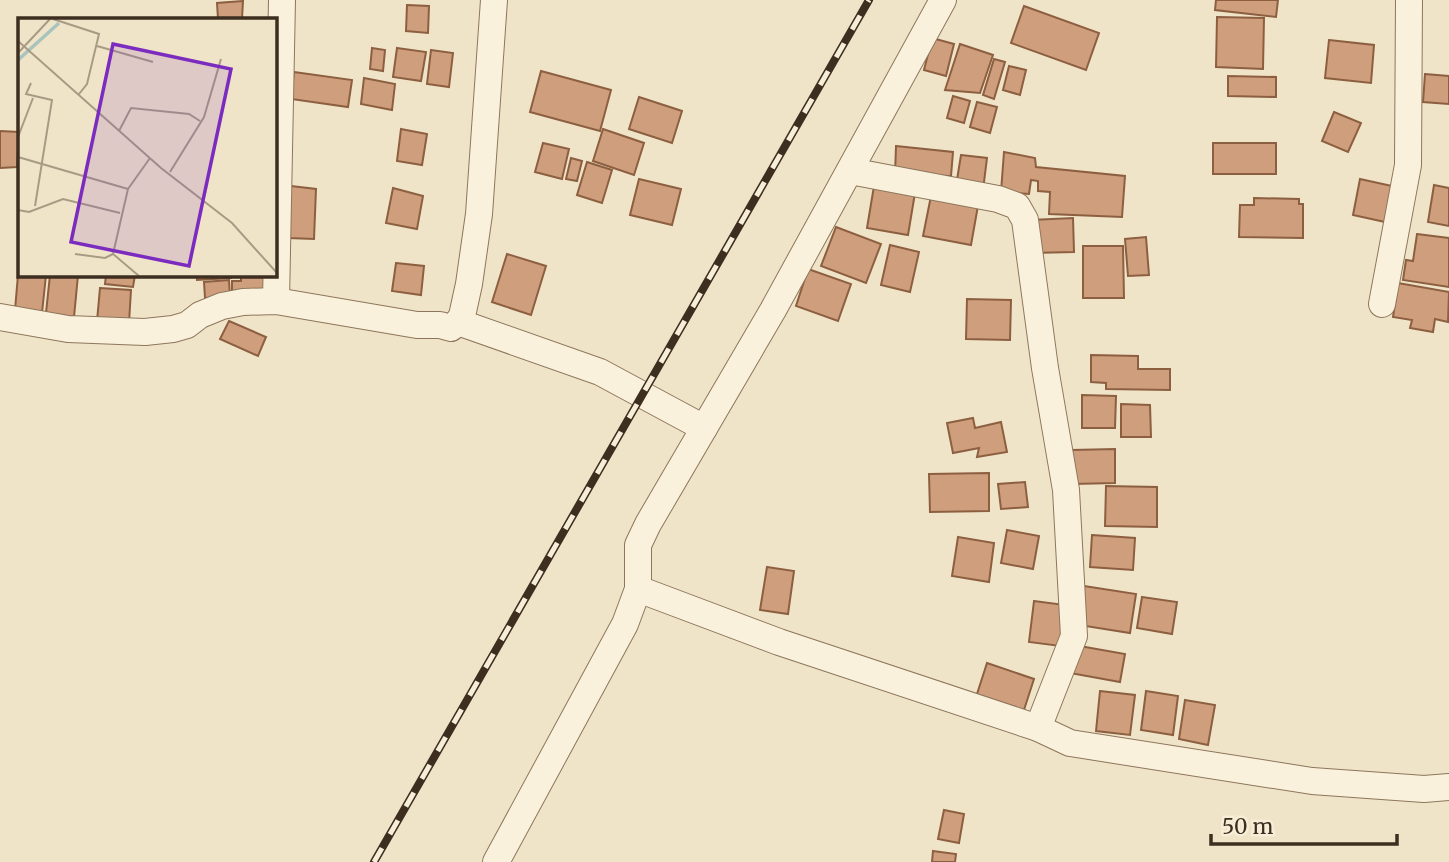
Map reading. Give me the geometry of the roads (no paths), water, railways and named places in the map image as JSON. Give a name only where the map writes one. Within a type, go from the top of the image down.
[{"type":"street","points":[[276,301],[282,0]]},
{"type":"street","points":[[0,317],[68,329],[145,332],[187,325],[200,315],[222,306],[276,301],[450,328],[462,316],[479,214],[494,0]]},
{"type":"street","points":[[496,862],[625,624],[638,589],[638,545],[774,310],[943,0]]},
{"type":"street","points":[[1382,304],[1408,165],[1409,0]]},
{"type":"street","points":[[850,171],[998,199],[1017,206],[1025,220],[1045,368],[1066,490],[1074,636],[1038,728]]},
{"type":"street","points":[[458,322],[600,372],[704,428]]},
{"type":"street","points":[[638,589],[779,642],[1038,728],[1070,743],[1312,781],[1424,789],[1449,787]]},
{"type":"railway","points":[[374,862],[869,0]]}]
